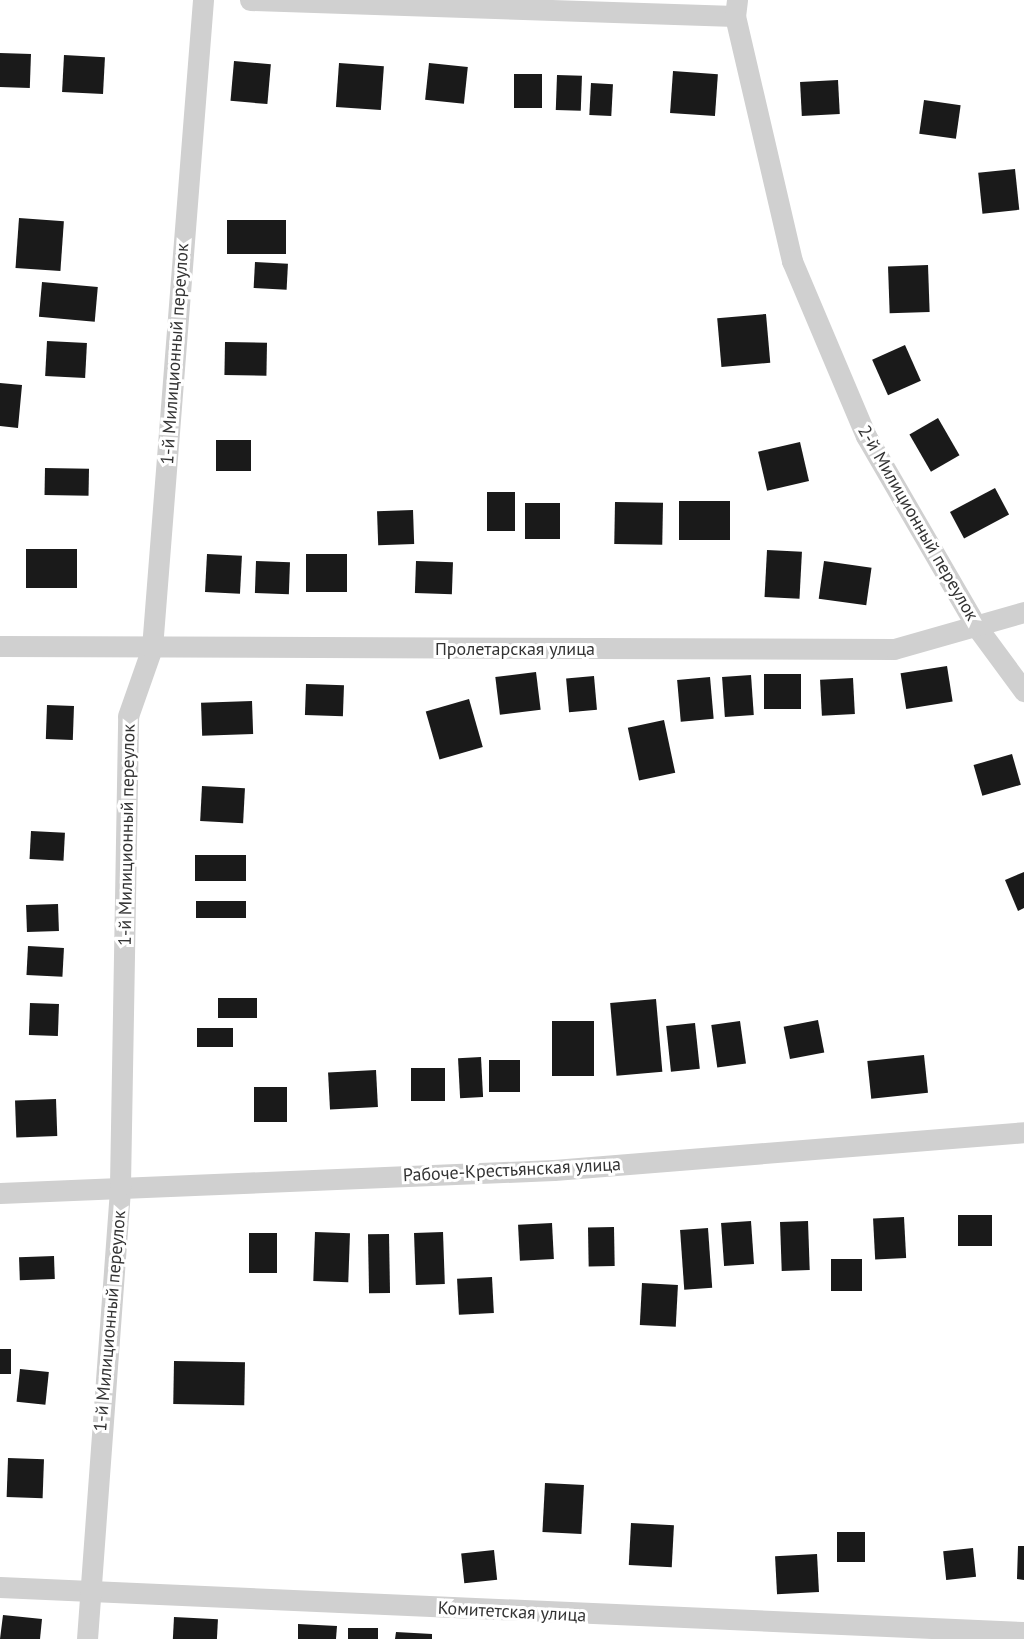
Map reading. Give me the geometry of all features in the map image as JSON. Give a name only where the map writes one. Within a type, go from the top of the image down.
[{"type":"street","name":"1-й Милиционный переулок","points":[[87,1639],[88,1593],[120,1185],[128,717],[152,648],[203,0]]},
{"type":"street","points":[[250,0],[736,8]]},
{"type":"street","name":"2-й Милиционный переулок","points":[[736,8],[792,261],[866,436],[976,626],[1024,690]]},
{"type":"street","name":"Пролетарская улица","points":[[0,646],[894,650],[1024,612]]},
{"type":"street","name":"Рабоче-Крестьянская улица","points":[[0,1193],[120,1185],[554,1170],[1024,1132]]},
{"type":"street","name":"Комитетская улица","points":[[0,1587],[88,1593],[1024,1632]]},
{"type":"building","points":[[0,53],[31,54],[30,88],[0,87]]},
{"type":"building","points":[[64,55],[105,57],[103,94],[62,92]]},
{"type":"building","points":[[234,61],[271,64],[267,104],[231,101]]},
{"type":"building","points":[[339,63],[384,66],[381,110],[336,107]]},
{"type":"building","points":[[429,63],[468,67],[464,104],[425,100]]},
{"type":"building","points":[[673,71],[718,74],[715,116],[670,113]]},
{"type":"building","points":[[514,74],[542,74],[542,108],[514,108]]},
{"type":"building","points":[[557,75],[582,76],[581,111],[556,110]]},
{"type":"building","points":[[838,80],[840,114],[802,116],[800,82]]},
{"type":"building","points":[[591,83],[613,84],[611,116],[589,115]]},
{"type":"building","points":[[924,100],[961,105],[956,139],[919,134]]},
{"type":"building","points":[[1015,169],[1019,210],[982,214],[978,173]]},
{"type":"building","points":[[19,218],[64,221],[60,271],[16,268]]},
{"type":"building","points":[[227,220],[286,220],[286,254],[227,254]]},
{"type":"building","points":[[255,262],[288,264],[287,290],[254,288]]},
{"type":"building","points":[[928,265],[930,312],[890,313],[888,266]]},
{"type":"building","points":[[42,282],[98,287],[95,322],[39,317]]},
{"type":"building","points":[[766,314],[770,363],[721,367],[717,318]]},
{"type":"building","points":[[47,341],[87,343],[85,378],[45,376]]},
{"type":"building","points":[[225,342],[267,343],[266,376],[224,375]]},
{"type":"building","points":[[905,345],[921,381],[888,395],[872,360]]},
{"type":"building","points":[[0,383],[22,385],[18,428],[0,426]]},
{"type":"building","points":[[938,418],[960,455],[931,472],[909,434]]},
{"type":"building","points":[[216,440],[251,440],[251,471],[216,471]]},
{"type":"building","points":[[800,442],[809,481],[767,491],[758,452]]},
{"type":"building","points":[[45,468],[89,469],[89,496],[45,495]]},
{"type":"building","points":[[995,488],[1009,514],[964,538],[950,512]]},
{"type":"building","points":[[487,492],[515,492],[515,531],[487,531]]},
{"type":"building","points":[[679,501],[730,501],[730,540],[679,540]]},
{"type":"building","points":[[615,502],[663,503],[662,545],[614,544]]},
{"type":"building","points":[[525,503],[560,503],[560,539],[525,539]]},
{"type":"building","points":[[413,510],[414,544],[378,545],[377,511]]},
{"type":"building","points":[[26,549],[77,549],[77,588],[26,588]]},
{"type":"building","points":[[767,550],[802,552],[799,599],[765,597]]},
{"type":"building","points":[[207,554],[242,556],[240,594],[205,592]]},
{"type":"building","points":[[306,554],[347,554],[347,592],[306,592]]},
{"type":"building","points":[[256,561],[290,562],[289,594],[255,593]]},
{"type":"building","points":[[416,561],[453,562],[452,594],[415,593]]},
{"type":"building","points":[[824,561],[872,568],[866,605],[819,599]]},
{"type":"building","points":[[947,666],[953,702],[906,709],[901,673]]},
{"type":"building","points":[[536,672],[541,710],[500,715],[495,677]]},
{"type":"building","points":[[764,674],[801,674],[801,709],[764,709]]},
{"type":"building","points":[[751,675],[754,715],[725,717],[722,677]]},
{"type":"building","points":[[594,676],[597,710],[569,712],[566,678]]},
{"type":"building","points":[[710,677],[714,719],[681,722],[677,680]]},
{"type":"building","points":[[853,678],[855,714],[822,716],[820,680]]},
{"type":"building","points":[[306,684],[344,685],[343,716],[305,715]]},
{"type":"building","points":[[469,699],[483,747],[440,759],[426,711]]},
{"type":"building","points":[[252,701],[253,734],[202,736],[201,703]]},
{"type":"building","points":[[47,705],[74,706],[73,740],[46,739]]},
{"type":"building","points":[[664,720],[675,773],[639,781],[628,728]]},
{"type":"building","points":[[1012,754],[1021,785],[982,796],[974,765]]},
{"type":"building","points":[[202,786],[245,788],[243,823],[200,821]]},
{"type":"building","points":[[31,831],[65,833],[63,861],[30,859]]},
{"type":"building","points":[[195,855],[246,855],[246,881],[195,881]]},
{"type":"building","points":[[1024,872],[1024,908],[1018,911],[1005,880]]},
{"type":"building","points":[[196,901],[246,901],[246,918],[196,918]]},
{"type":"building","points":[[58,904],[59,931],[27,932],[26,905]]},
{"type":"building","points":[[28,946],[64,948],[62,977],[26,975]]},
{"type":"building","points":[[218,998],[257,998],[257,1018],[218,1018]]},
{"type":"building","points":[[656,999],[662,1072],[617,1076],[610,1003]]},
{"type":"building","points":[[30,1003],[59,1004],[58,1036],[29,1035]]},
{"type":"building","points":[[818,1020],[824,1052],[790,1059],[784,1027]]},
{"type":"building","points":[[552,1021],[594,1021],[594,1076],[552,1076]]},
{"type":"building","points":[[740,1021],[746,1064],[717,1068],[711,1025]]},
{"type":"building","points":[[695,1023],[700,1069],[671,1072],[666,1026]]},
{"type":"building","points":[[197,1028],[233,1028],[233,1047],[197,1047]]},
{"type":"building","points":[[924,1055],[928,1093],[871,1099],[867,1061]]},
{"type":"building","points":[[481,1057],[483,1097],[460,1098],[458,1058]]},
{"type":"building","points":[[489,1060],[520,1060],[520,1092],[489,1092]]},
{"type":"building","points":[[411,1068],[445,1068],[445,1101],[411,1101]]},
{"type":"building","points":[[376,1070],[378,1107],[330,1109],[328,1073]]},
{"type":"building","points":[[254,1087],[287,1087],[287,1122],[254,1122]]},
{"type":"building","points":[[56,1099],[57,1136],[16,1137],[15,1100]]},
{"type":"building","points":[[958,1215],[992,1215],[992,1246],[958,1246]]},
{"type":"building","points":[[904,1217],[906,1258],[875,1260],[873,1219]]},
{"type":"building","points":[[751,1221],[754,1264],[724,1266],[721,1223]]},
{"type":"building","points":[[808,1221],[810,1270],[782,1271],[780,1222]]},
{"type":"building","points":[[552,1223],[554,1259],[520,1261],[518,1225]]},
{"type":"building","points":[[588,1227],[614,1227],[615,1266],[589,1266]]},
{"type":"building","points":[[708,1228],[712,1288],[684,1290],[680,1230]]},
{"type":"building","points":[[315,1232],[350,1233],[348,1282],[313,1281]]},
{"type":"building","points":[[443,1232],[445,1284],[416,1285],[414,1233]]},
{"type":"building","points":[[249,1233],[277,1233],[277,1273],[249,1273]]},
{"type":"building","points":[[368,1234],[389,1234],[390,1293],[369,1293]]},
{"type":"building","points":[[54,1256],[55,1279],[20,1280],[19,1257]]},
{"type":"building","points":[[831,1259],[862,1259],[862,1291],[831,1291]]},
{"type":"building","points":[[492,1277],[494,1313],[459,1315],[457,1279]]},
{"type":"building","points":[[642,1283],[678,1285],[676,1327],[640,1325]]},
{"type":"building","points":[[0,1349],[11,1349],[11,1374],[0,1374]]},
{"type":"building","points":[[174,1361],[245,1362],[244,1405],[173,1404]]},
{"type":"building","points":[[20,1369],[49,1372],[45,1405],[17,1402]]},
{"type":"building","points":[[8,1458],[44,1459],[43,1498],[7,1497]]},
{"type":"building","points":[[545,1483],[584,1485],[581,1534],[542,1532]]},
{"type":"building","points":[[631,1523],[674,1525],[672,1567],[629,1565]]},
{"type":"building","points":[[837,1532],[865,1532],[865,1562],[837,1562]]},
{"type":"building","points":[[1018,1546],[1024,1546],[1024,1580],[1017,1579]]},
{"type":"building","points":[[973,1548],[976,1577],[946,1580],[943,1551]]},
{"type":"building","points":[[494,1550],[497,1580],[464,1583],[461,1553]]},
{"type":"building","points":[[817,1554],[819,1592],[777,1594],[775,1556]]},
{"type":"building","points":[[3,1615],[42,1619],[40,1639],[0,1639]]},
{"type":"building","points":[[174,1617],[218,1619],[217,1639],[173,1639]]},
{"type":"building","points":[[298,1624],[337,1626],[336,1639],[298,1639]]},
{"type":"building","points":[[348,1628],[378,1628],[378,1639],[348,1639]]},
{"type":"building","points":[[396,1632],[432,1634],[432,1639],[395,1639]]}]
